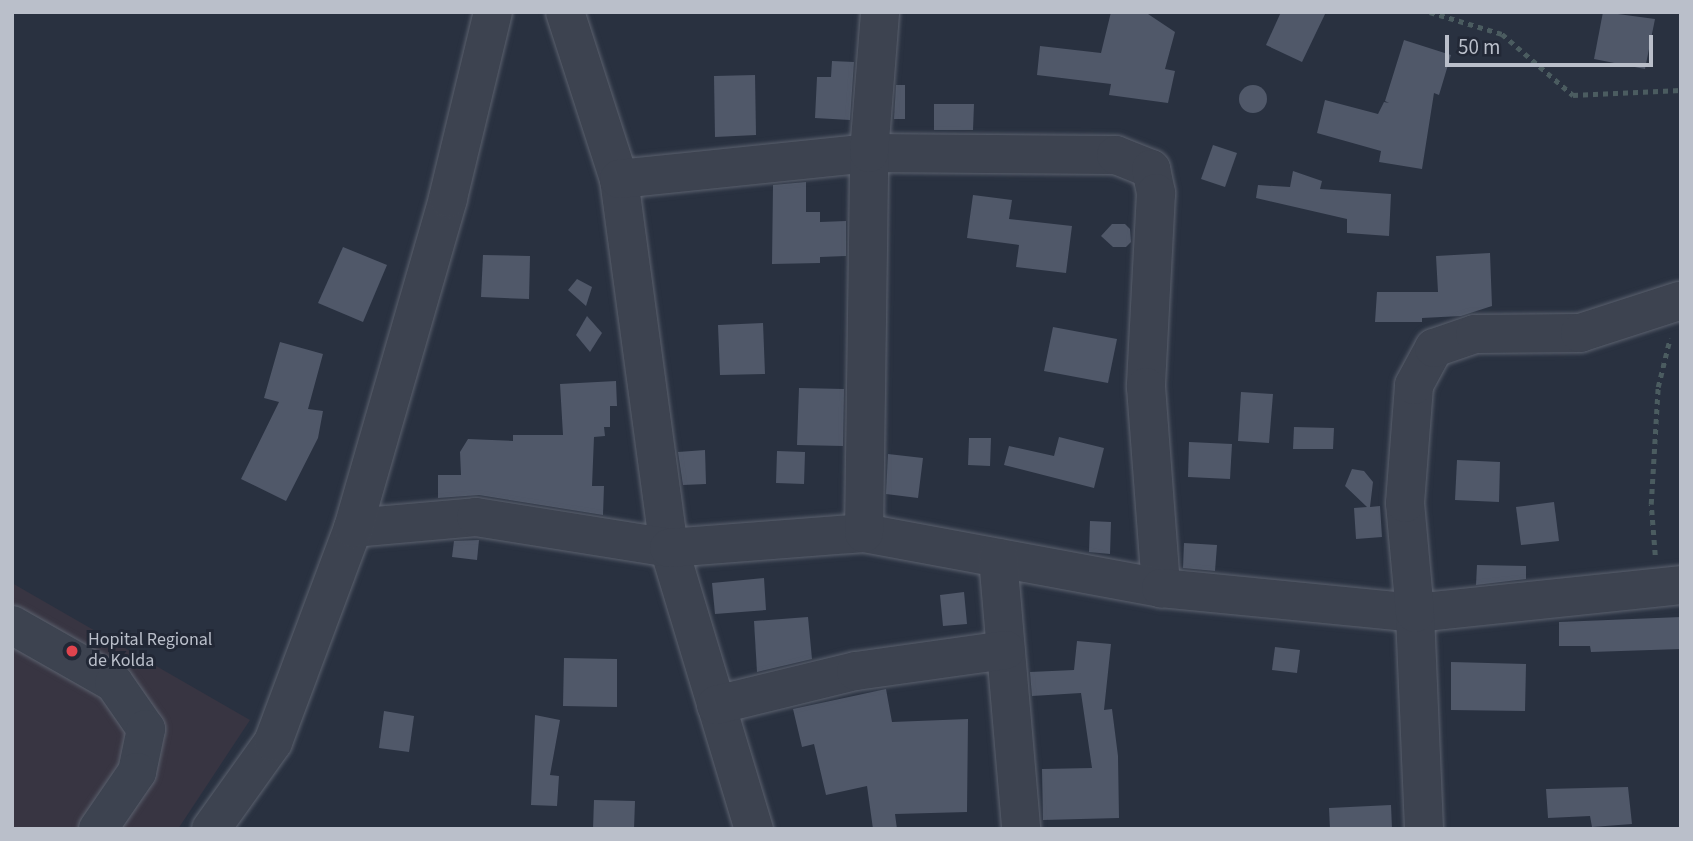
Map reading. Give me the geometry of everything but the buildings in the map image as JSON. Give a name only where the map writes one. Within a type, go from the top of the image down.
[{"type":"street","points":[[211,829],[273,742],[353,528],[448,198],[493,12]]},
{"type":"street","points":[[565,12],[619,179],[669,548],[754,829]]},
{"type":"street","points":[[864,533],[869,153],[880,12]]},
{"type":"street","points":[[619,179],[869,153],[1116,155],[1151,169],[1156,193],[1146,387],[1161,588]]},
{"type":"street","points":[[1424,829],[1415,613],[1405,503],[1414,385],[1434,348],[1475,334],[1580,332],[1679,301]]},
{"type":"street","points":[[353,528],[476,517],[669,548],[864,533],[1161,588],[1415,613],[1669,586]]},
{"type":"street","points":[[998,558],[1021,829]]},
{"type":"street","points":[[12,625],[114,683],[146,729],[137,772],[98,829]]},
{"type":"street","points":[[716,705],[856,671],[1006,650]]},
{"type":"path","points":[[1430,12],[1502,34],[1573,95],[1681,89]]},
{"type":"path","points":[[1669,586],[1651,504],[1658,387],[1679,301]]},
{"type":"shaded area","name":"Hopital Regional de Kolda","points":[[12,583],[250,720],[178,829],[12,829]]},
{"type":"place","name":"Hopital Regional de Kolda","points":[[72,651]]}]
